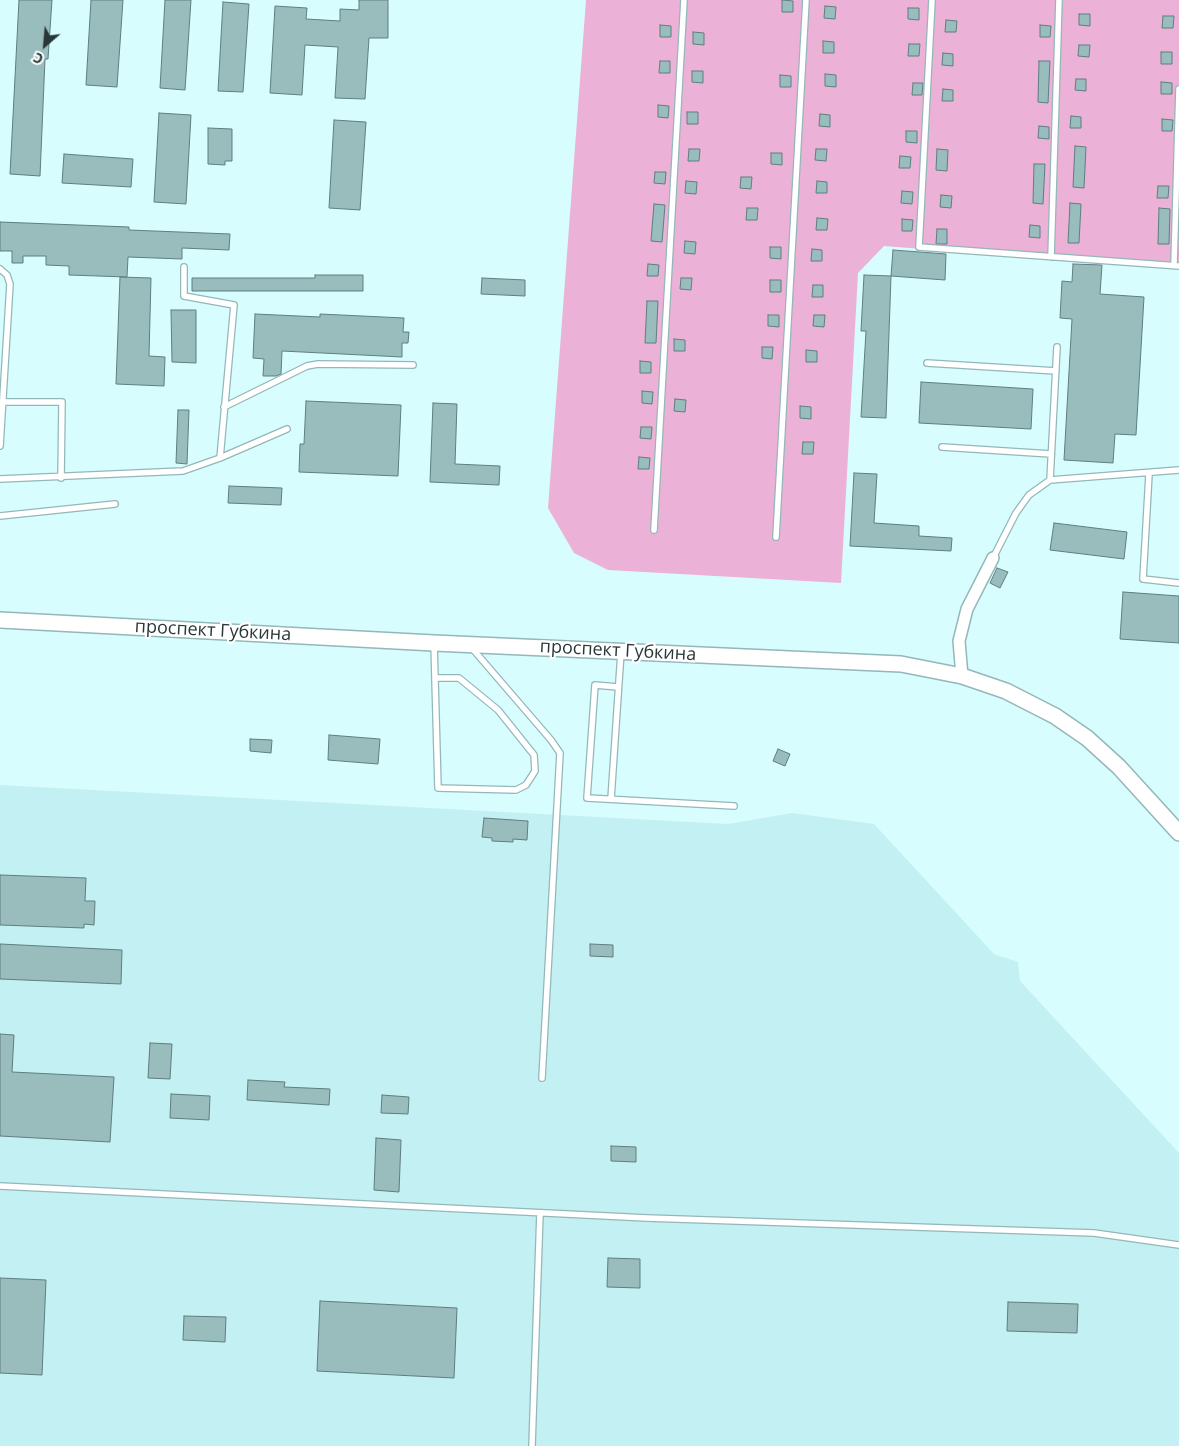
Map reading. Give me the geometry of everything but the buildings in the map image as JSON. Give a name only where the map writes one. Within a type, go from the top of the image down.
[{"type":"street","points":[[962,676],[959,641],[967,609],[993,558]]},
{"type":"street","name":"проспект Губкина","points":[[0,620],[434,643],[901,664],[962,676],[1006,691],[1055,716],[1087,738],[1119,767],[1179,833]]},
{"type":"lane","points":[[654,530],[684,0]]},
{"type":"lane","points":[[776,537],[806,0]]},
{"type":"lane","points":[[932,0],[919,247],[1176,266],[1179,89]]},
{"type":"lane","points":[[1051,257],[1059,0]]},
{"type":"lane","points":[[184,267],[184,296],[234,305],[220,458]]},
{"type":"lane","points":[[0,268],[7,275],[10,284],[0,446]]},
{"type":"lane","points":[[1050,480],[1057,347]]},
{"type":"lane","points":[[927,363],[1056,371]]},
{"type":"lane","points":[[224,407],[307,366],[318,364],[413,366]]},
{"type":"lane","points":[[3,402],[62,402],[61,478]]},
{"type":"lane","points":[[0,479],[61,478],[183,471],[220,458],[287,429]]},
{"type":"lane","points":[[942,447],[1051,454]]},
{"type":"lane","points":[[993,558],[1016,513],[1029,495],[1050,480],[1149,474],[1179,470]]},
{"type":"lane","points":[[1149,474],[1143,579],[1179,583]]},
{"type":"lane","points":[[0,516],[115,504]]},
{"type":"lane","points":[[434,643],[438,788],[516,790],[526,785],[535,771],[534,755],[498,710],[459,678],[435,678]]},
{"type":"lane","points":[[468,644],[551,740],[560,753],[542,1078]]},
{"type":"lane","points":[[610,799],[621,651]]},
{"type":"lane","points":[[618,687],[595,685],[587,798],[734,806]]},
{"type":"lane","points":[[0,1186],[540,1213],[1094,1233],[1179,1245]]},
{"type":"lane","points":[[532,1446],[540,1213]]},
{"type":"shaded area","points":[[586,0],[1179,0],[1179,269],[884,246],[858,273],[841,583],[608,570],[574,553],[548,508]]},
{"type":"shaded area","points":[[0,785],[728,824],[792,813],[874,824],[994,954],[1018,962],[1020,981],[1179,1153],[1179,1446],[0,1446]]}]
